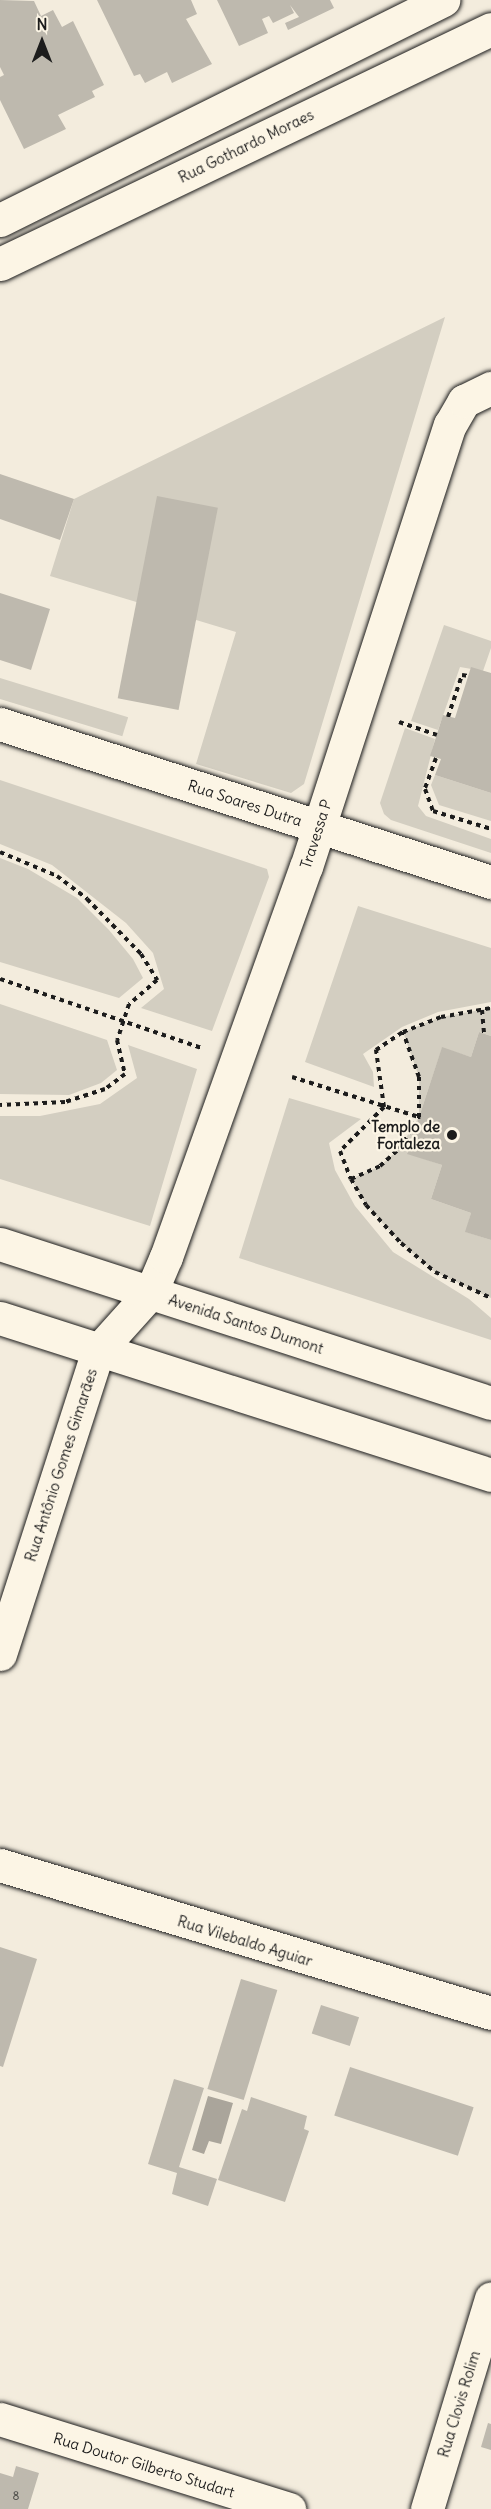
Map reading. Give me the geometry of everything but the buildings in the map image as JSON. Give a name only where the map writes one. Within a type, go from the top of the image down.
[{"type":"street","points":[[30,250],[3,210],[443,0]]},
{"type":"street","name":"Rua Gothardo Moraes","points":[[0,264],[491,28]]},
{"type":"street","name":"Travessa P","points":[[151,1292],[319,827],[450,425],[464,401],[491,388]]},
{"type":"street","name":"Rua Soares Dutra","points":[[0,724],[491,882]]},
{"type":"street","name":"Avenida Santos Dumont","points":[[0,1244],[491,1403]]},
{"type":"street","name":"Rua Antônio Gomes Gimarães","points":[[0,1654],[98,1351],[151,1292]]},
{"type":"street","points":[[0,1318],[491,1475]]},
{"type":"street","name":"Rua Vilebaldo Aguiar","points":[[0,1865],[491,2013]]},
{"type":"street","name":"Rua Clovis Rolim","points":[[427,2509],[491,2299]]},
{"type":"street","name":"Rua Doutor Gilberto Studart","points":[[0,2419],[289,2509]]},
{"type":"path","points":[[448,717],[462,675],[469,676]]},
{"type":"path","points":[[399,722],[437,735]]},
{"type":"path","points":[[436,758],[426,789],[433,811],[491,829]]},
{"type":"path","points":[[0,852],[57,876],[111,921],[141,954],[157,980],[129,1004],[117,1040],[124,1074],[105,1089],[65,1102],[0,1106]]},
{"type":"path","points":[[0,979],[212,1051]]},
{"type":"path","points":[[384,1107],[376,1050],[403,1032],[441,1017],[491,1008]]},
{"type":"path","points":[[482,1010],[484,1034]]},
{"type":"path","points":[[351,1179],[380,1166],[399,1149],[419,1117],[419,1077],[403,1032]]},
{"type":"path","points":[[292,1077],[419,1117]]},
{"type":"path","points":[[384,1107],[340,1151],[351,1179],[366,1205],[400,1243],[435,1272],[491,1298]]},
{"type":"shaded area","points":[[445,317],[304,784],[291,793],[196,764],[236,632],[50,576],[74,499]]},
{"type":"shaded area","points":[[444,625],[491,641],[491,648],[483,671],[460,667],[438,730],[411,721]]},
{"type":"shaded area","points":[[0,678],[128,717],[122,736],[0,699]]},
{"type":"shaded area","points":[[405,728],[435,739],[418,806],[426,816],[491,839],[491,853],[391,820],[384,814],[380,803]]},
{"type":"shaded area","points":[[435,775],[491,793],[491,821],[439,805],[431,785]]},
{"type":"shaded area","points":[[0,780],[267,869],[269,877],[212,1031],[141,1008],[164,989],[153,953],[126,923],[52,865],[0,844]]},
{"type":"shaded area","points":[[0,858],[28,869],[77,898],[109,930],[133,959],[143,978],[119,998],[0,962]]},
{"type":"shaded area","points":[[358,906],[491,948],[491,1002],[438,1012],[402,1027],[363,1054],[373,1072],[374,1087],[305,1062]]},
{"type":"shaded area","points":[[0,1004],[107,1040],[117,1070],[101,1083],[69,1095],[0,1094]]},
{"type":"shaded area","points":[[491,1008],[491,1036],[479,1032],[471,1057],[442,1048],[419,1117],[419,1077],[403,1032],[441,1017]]},
{"type":"shaded area","points":[[128,1045],[197,1069],[150,1226],[0,1179],[0,1116],[40,1116],[100,1104],[137,1078]]},
{"type":"shaded area","points":[[289,1098],[361,1119],[329,1143],[335,1170],[355,1206],[393,1252],[469,1299],[491,1318],[491,1340],[239,1258]]},
{"type":"shaded area","points":[[419,1117],[407,1153],[442,1165],[431,1199],[471,1213],[466,1232],[491,1240],[491,1298],[435,1272],[401,1243],[366,1205],[351,1179],[380,1166],[399,1149]]},
{"type":"shaded area","points":[[208,2096],[233,2103],[221,2144],[209,2141],[204,2154],[192,2150]]},
{"type":"place","name":"Templo de Fortaleza","points":[[452,1135]]}]
